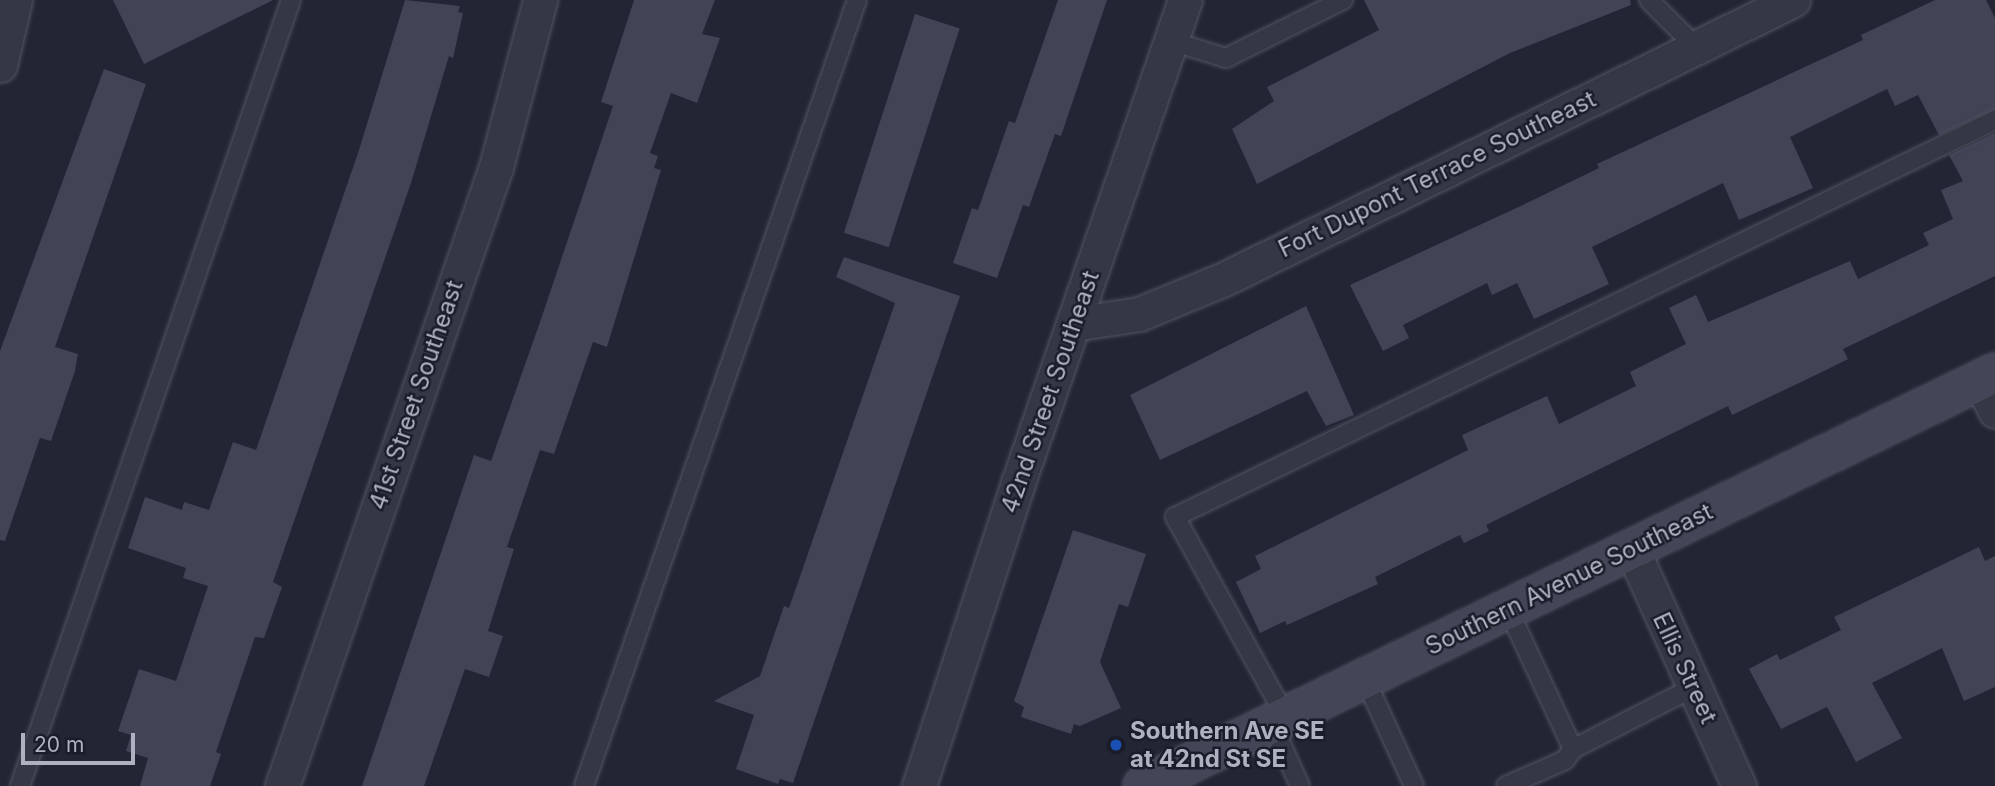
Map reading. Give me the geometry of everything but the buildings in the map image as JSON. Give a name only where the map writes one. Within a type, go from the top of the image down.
[{"type":"main road","name":"Southern Avenue Southeast","points":[[1143,786],[1632,549],[1990,388]]},
{"type":"street","points":[[0,65],[15,0]]},
{"type":"street","name":"41st Street Southeast","points":[[282,786],[496,167],[540,0]]},
{"type":"street","name":"42nd Street Southeast","points":[[919,786],[1073,324],[1185,0]]},
{"type":"street","name":"Fort Dupont Terrace Southeast","points":[[1073,324],[1139,314],[1222,280],[1793,0]]},
{"type":"street","name":"Ellis Street","points":[[1632,549],[1739,786]]},
{"type":"lane","points":[[20,786],[291,0]]},
{"type":"lane","points":[[584,786],[857,0]]},
{"type":"lane","points":[[1171,41],[1226,58],[1343,0]]},
{"type":"lane","points":[[1649,0],[1696,47]]},
{"type":"lane","points":[[1300,786],[1279,721],[1175,517],[1995,120]]},
{"type":"lane","points":[[1508,609],[1573,748]]},
{"type":"lane","points":[[1365,679],[1414,786]]},
{"type":"lane","points":[[1506,786],[1565,760],[1573,748],[1694,687]]},
{"type":"place","name":"Southern Ave SE at 42nd St SE","points":[[1116,745]]}]
